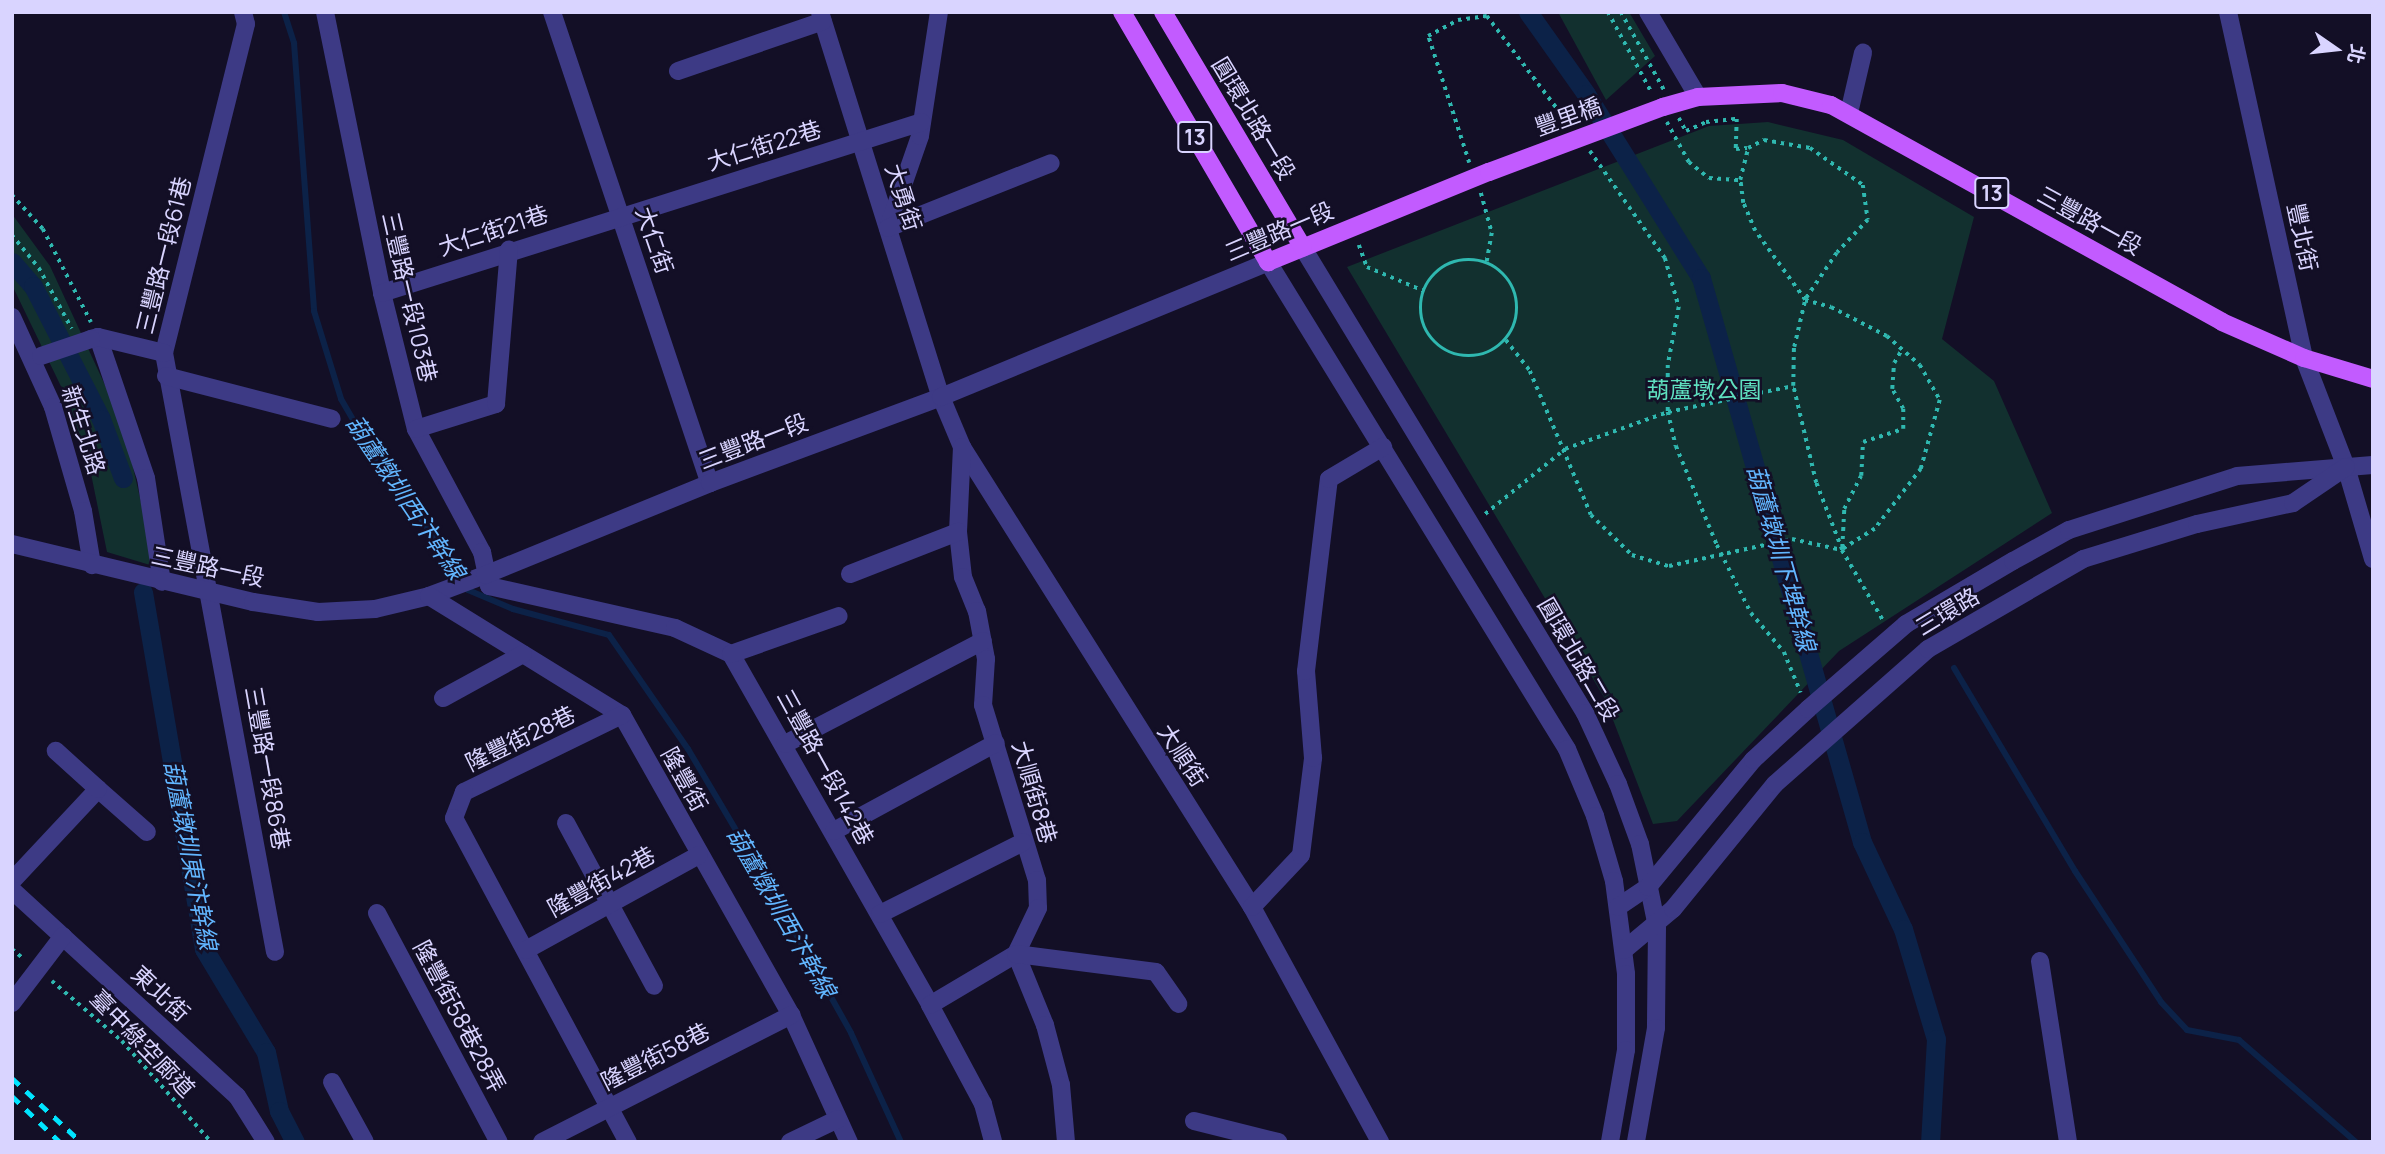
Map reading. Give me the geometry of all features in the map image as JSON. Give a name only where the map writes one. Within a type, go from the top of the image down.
[{"type":"main road","name":"13","points":[[1122,12],[1268,262]]},
{"type":"main road","name":"圓環北路一段","points":[[1163,12],[1303,248]]},
{"type":"main road","name":"三豐路一段","points":[[1663,107],[1698,97],[1782,93],[1849,113],[2222,321],[2304,358],[2373,379]]},
{"type":"main road","name":"豐里橋","points":[[1482,175],[1663,107]]},
{"type":"main road","name":"三豐路一段","points":[[1268,262],[1482,175]]},
{"type":"street","name":"三豐路一段61巷","points":[[212,593],[166,376],[164,353],[246,24],[243,12]]},
{"type":"street","name":"大仁街","points":[[552,12],[710,483]]},
{"type":"street","points":[[888,228],[922,122],[939,12]]},
{"type":"street","points":[[1648,12],[1698,97]]},
{"type":"street","name":"豐北街","points":[[2228,12],[2304,358],[2346,467],[2373,559]]},
{"type":"street","name":"三豐路一段103巷","points":[[330,14],[382,293],[416,429],[482,552],[485,575]]},
{"type":"street","points":[[678,71],[822,17]]},
{"type":"street","name":"大勇街","points":[[822,17],[941,397]]},
{"type":"street","points":[[1849,113],[1863,53]]},
{"type":"street","name":"大仁街22巷","points":[[621,215],[922,122]]},
{"type":"street","points":[[888,228],[1051,163]]},
{"type":"street","name":"大仁街21巷","points":[[382,293],[621,215]]},
{"type":"street","name":"圓環北路二段","points":[[1303,248],[1585,713],[1640,844],[1657,927],[1656,1028],[1636,1142]]},
{"type":"street","points":[[416,429],[496,404],[509,250]]},
{"type":"street","points":[[1268,262],[1567,749],[1595,816],[1618,907],[1624,950],[1626,1050],[1610,1142]]},
{"type":"street","name":"三豐路一段","points":[[12,544],[162,582],[318,612],[375,609],[429,596],[485,575],[710,483],[941,397],[1268,262]]},
{"type":"street","name":"新生北路","points":[[12,317],[37,358],[70,460],[92,565]]},
{"type":"street","points":[[37,358],[94,338],[164,353]]},
{"type":"street","name":"新生北路","points":[[94,338],[146,478],[162,582]]},
{"type":"street","points":[[166,376],[332,419]]},
{"type":"street","name":"大順街","points":[[941,397],[962,447],[1252,907],[1373,1139]]},
{"type":"street","name":"大順街8巷","points":[[962,447],[958,532],[963,577],[983,641],[983,705],[1023,842],[1037,880],[1038,908],[1016,954]]},
{"type":"street","points":[[1252,907],[1301,855],[1313,758],[1306,671],[1329,479],[1383,447]]},
{"type":"street","name":"三環路","points":[[1618,907],[1648,887],[1753,760],[1893,636],[2069,530],[2237,476],[2373,465]]},
{"type":"street","name":"三環路","points":[[1624,950],[1657,927],[1775,784],[1918,657],[2083,559],[2197,524],[2293,503],[2346,467]]},
{"type":"street","points":[[2069,530],[2083,559]]},
{"type":"street","points":[[850,574],[958,532]]},
{"type":"street","points":[[485,575],[489,586],[675,628],[731,654],[839,616]]},
{"type":"street","name":"三豐路一段86巷","points":[[212,593],[275,952]]},
{"type":"street","name":"隆豐街","points":[[429,596],[622,715],[790,1015],[849,1142]]},
{"type":"street","points":[[785,744],[983,641]]},
{"type":"street","points":[[443,698],[523,654]]},
{"type":"street","name":"三豐路一段142巷","points":[[731,654],[785,744],[930,1005],[983,1104],[993,1142]]},
{"type":"street","name":"隆豐街28巷","points":[[526,950],[454,818],[464,792],[622,715]]},
{"type":"street","points":[[834,831],[996,743]]},
{"type":"street","points":[[56,751],[146,832]]},
{"type":"street","points":[[12,881],[98,789]]},
{"type":"street","points":[[566,823],[654,986]]},
{"type":"street","points":[[880,914],[1023,842]]},
{"type":"street","name":"隆豐街42巷","points":[[526,950],[699,855]]},
{"type":"street","name":"東北街","points":[[12,890],[237,1096],[266,1142]]},
{"type":"street","name":"隆豐街58巷28弄","points":[[377,913],[499,1142]]},
{"type":"street","points":[[12,1003],[63,936]]},
{"type":"street","points":[[526,950],[628,1142]]},
{"type":"street","points":[[1016,954],[1045,1025],[1058,1073],[1066,1142]]},
{"type":"street","points":[[930,1005],[1016,954],[1156,972],[1178,1004]]},
{"type":"street","points":[[2040,961],[2068,1142]]},
{"type":"street","name":"隆豐街58巷","points":[[542,1142],[790,1015]]},
{"type":"street","points":[[332,1082],[365,1142]]},
{"type":"street","points":[[790,1142],[838,1119]]},
{"type":"street","points":[[1194,1121],[1278,1142]]},
{"type":"path","points":[[1608,12],[1629,48]]},
{"type":"path","points":[[1487,262],[1492,233],[1482,175],[1428,36],[1458,20],[1486,14],[1571,127]]},
{"type":"path","points":[[1506,340],[1530,371],[1591,514],[1632,555],[1670,566],[1723,558],[1792,539],[1842,550],[1875,529],[1897,506],[1921,469],[1940,400],[1920,365],[1902,349],[1831,307],[1805,300],[1755,231],[1743,203],[1740,180],[1748,148],[1764,140],[1810,148],[1863,185],[1868,220],[1837,253],[1805,300],[1794,347],[1793,386],[1816,483],[1842,550],[1893,636]]},
{"type":"path","points":[[1586,147],[1665,258],[1679,307],[1668,365],[1668,412],[1696,503],[1751,613],[1784,652],[1808,709]]},
{"type":"path","points":[[1689,162],[1709,178],[1740,180]]},
{"type":"path","points":[[12,195],[43,229],[94,338]]},
{"type":"path","points":[[1353,226],[1367,267],[1424,290]]},
{"type":"path","points":[[1472,259],[1487,262],[1510,281],[1516,295],[1518,311],[1506,340],[1477,356],[1444,350],[1424,324],[1424,290],[1443,267],[1472,259]]},
{"type":"path","points":[[1842,550],[1844,509],[1861,476],[1863,442],[1903,429],[1903,409],[1892,388],[1894,363],[1902,349]]},
{"type":"path","points":[[1472,524],[1565,449],[1668,412],[1793,386]]},
{"type":"path","name":"臺中綠空廊道","points":[[12,949],[115,1033],[211,1142]]},
{"type":"green space","points":[[1558,12],[1629,12],[1655,56],[1606,100]]},
{"type":"green space","name":"葫蘆墩公園","points":[[1768,122],[1843,140],[1974,217],[1942,339],[1994,381],[2052,513],[1839,651],[1677,821],[1653,824],[1605,699],[1347,267],[1709,126]]},
{"type":"green space","points":[[12,214],[50,266],[123,424],[149,537],[150,565],[107,552],[90,469],[70,405],[12,285]]},
{"type":"waterway","name":"葫蘆燉圳西汴幹線","points":[[284,12],[294,43],[314,311],[341,399],[383,471],[420,517],[468,590],[513,609],[609,635],[688,749],[769,886],[851,1033],[901,1142]]},
{"type":"waterway","name":"葫蘆墩圳下埤幹線","points":[[1528,12],[1586,94],[1701,278],[1862,842],[1903,929],[1936,1039],[1930,1142]]},
{"type":"waterway","name":"葫蘆墩圳東汴幹線","points":[[12,262],[33,286],[101,419],[123,478]]},
{"type":"waterway","name":"葫蘆墩圳東汴幹線","points":[[143,592],[204,949],[266,1052],[279,1111],[295,1142]]},
{"type":"waterway","points":[[1954,668],[2075,871],[2161,1002],[2187,1030],[2239,1040],[2356,1142]]},
{"type":"railway","points":[[12,1078],[81,1142]]},
{"type":"railway","points":[[12,1096],[60,1142]]}]
